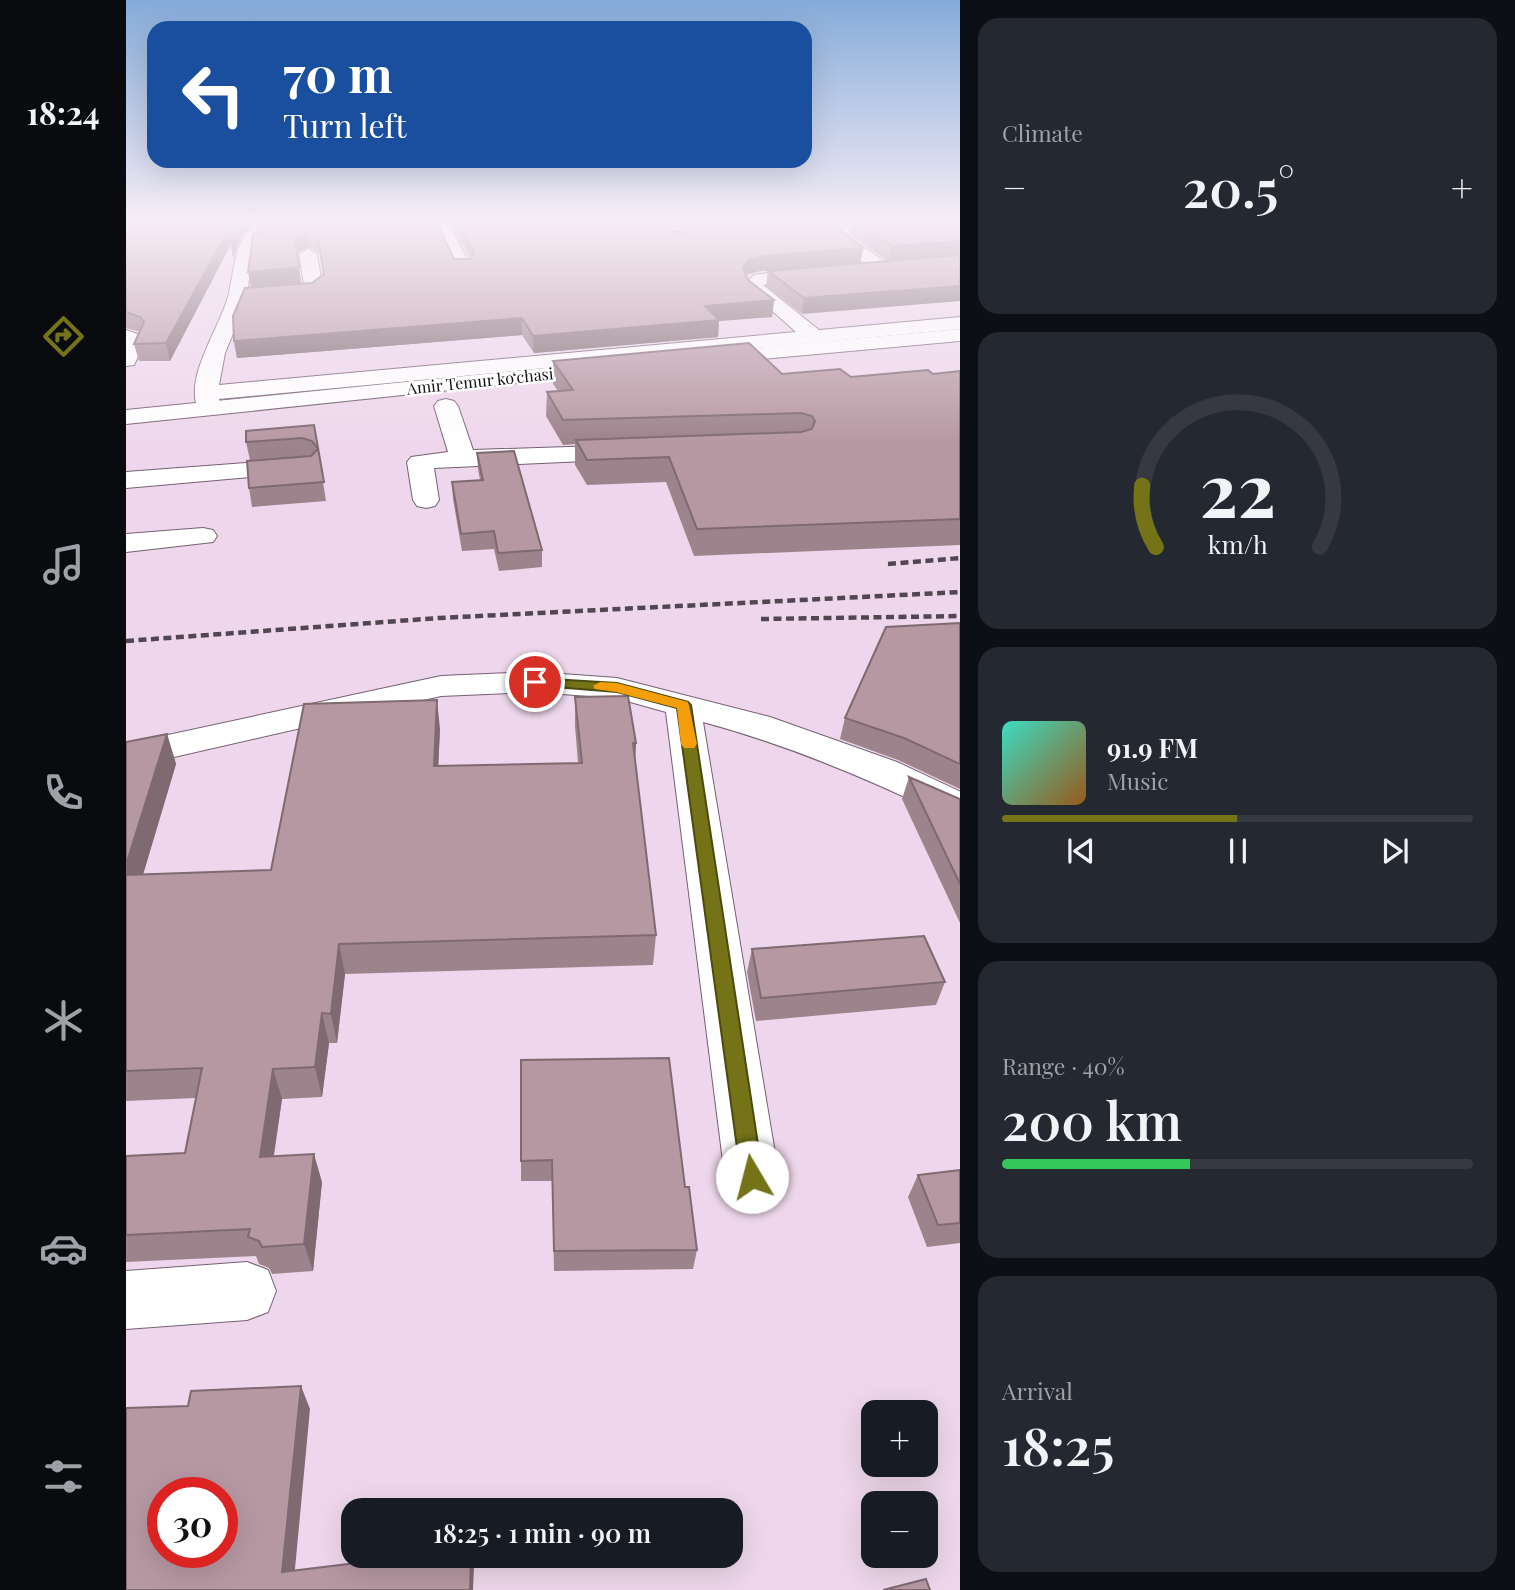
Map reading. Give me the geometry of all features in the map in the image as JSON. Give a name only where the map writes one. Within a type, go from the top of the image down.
[{"type":"street","points":[[247,295],[237,296],[220,336],[208,392],[361,363],[370,364],[377,377],[821,342],[960,323]]},
{"type":"street","points":[[764,295],[821,342]]},
{"type":"street","name":"Amir Temur koʻchasi","points":[[126,417],[208,392],[636,369],[821,342],[960,335]]},
{"type":"street","points":[[126,336],[136,340],[126,359]]},
{"type":"street","name":"Amir Temur koʻchasi","points":[[126,435],[474,404]]},
{"type":"street","points":[[446,407],[463,458]]},
{"type":"street","points":[[426,500],[420,462],[658,451]]},
{"type":"street","points":[[126,480],[305,467]]},
{"type":"street","points":[[126,543],[203,536]]},
{"type":"street","points":[[126,756],[441,686],[535,682],[617,688],[757,725],[884,771],[960,808]]},
{"type":"street","points":[[683,705],[752,1177]]},
{"type":"street","points":[[126,1300],[247,1291]]},
{"type":"building","points":[[126,295],[192,295],[166,343],[134,344],[144,322],[140,317],[126,312]]},
{"type":"building","points":[[242,295],[768,295],[774,300],[705,306],[719,320],[533,336],[522,318],[234,341],[233,316]]},
{"type":"building","points":[[800,295],[840,295],[804,298]]},
{"type":"building","points":[[749,343],[782,374],[840,369],[851,377],[928,370],[933,374],[960,371],[960,519],[697,529],[669,457],[587,460],[576,440],[801,432],[812,429],[815,421],[812,416],[801,413],[563,420],[547,392],[573,390],[553,361]]},
{"type":"building","points":[[314,425],[324,482],[249,488],[247,461],[311,456],[318,449],[312,441],[302,438],[246,442],[246,431]]},
{"type":"building","points":[[514,451],[542,550],[498,553],[494,531],[461,534],[452,482],[483,480],[477,453]]},
{"type":"building","points":[[960,623],[960,764],[904,738],[845,718],[886,627]]},
{"type":"building","points":[[628,696],[636,743],[633,743],[656,935],[339,944],[331,1014],[322,1013],[315,1067],[273,1069],[260,1157],[314,1154],[304,1244],[262,1247],[259,1241],[248,1237],[250,1229],[126,1235],[126,1156],[185,1153],[202,1068],[126,1071],[126,875],[271,870],[304,704],[437,700],[434,766],[582,763],[575,697]]},
{"type":"building","points":[[167,734],[126,865],[126,742]]},
{"type":"building","points":[[909,777],[960,799],[960,884]]},
{"type":"building","points":[[924,936],[945,982],[761,998],[752,949]]},
{"type":"building","points":[[669,1058],[685,1187],[689,1187],[697,1250],[554,1251],[552,1160],[521,1161],[521,1060]]},
{"type":"building","points":[[960,1170],[960,1223],[938,1225],[918,1175]]},
{"type":"building","points":[[301,1386],[282,1572],[341,1565],[341,1568],[471,1568],[470,1590],[126,1590],[126,1408],[188,1406],[191,1391]]},
{"type":"building","points":[[926,1579],[930,1590],[883,1590]]},
{"type":"railway","points":[[888,564],[960,558]]},
{"type":"railway","points":[[126,641],[439,618],[960,592]]},
{"type":"railway","points":[[761,619],[960,616]]},
{"type":"slow traffic","points":[[600,686],[683,705],[689,744]]},
{"type":"route","points":[[535,682],[617,688],[683,705],[752,1177]]}]
